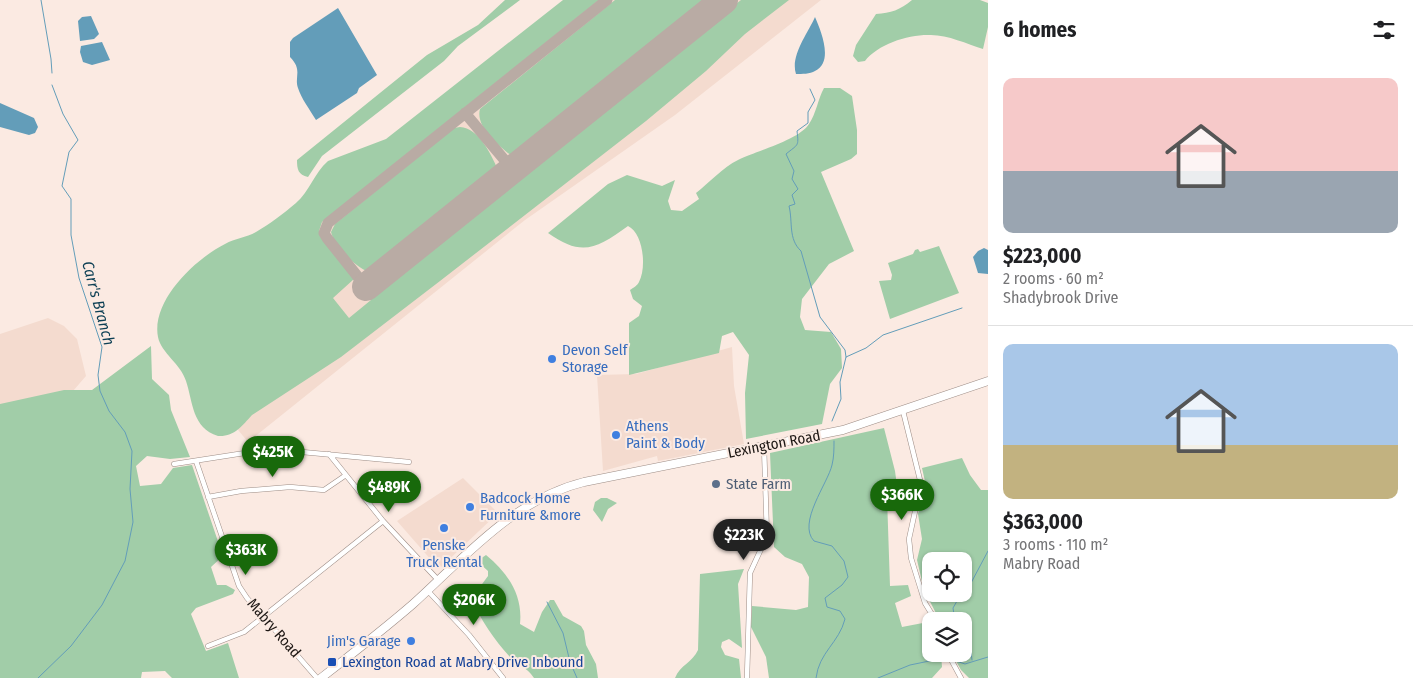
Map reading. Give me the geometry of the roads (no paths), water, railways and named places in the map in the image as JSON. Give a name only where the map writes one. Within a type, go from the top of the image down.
[{"type":"highway","name":"Lexington Road","points":[[321,678],[389,625],[509,518],[536,501],[559,490],[592,481],[837,431],[903,411],[988,381]]},
{"type":"street","points":[[903,411],[921,484],[909,533],[911,558],[925,603],[930,612]]},
{"type":"street","points":[[747,678],[750,573],[767,536],[764,446]]},
{"type":"street","points":[[174,464],[270,449],[409,462]]},
{"type":"street","points":[[329,454],[383,520],[439,581]]},
{"type":"street","name":"Mabry Road","points":[[196,461],[239,586],[247,598],[265,616],[317,678]]},
{"type":"street","points":[[208,497],[241,490],[290,487],[324,490],[346,475]]},
{"type":"street","points":[[208,646],[242,634],[383,520]]},
{"type":"street","points":[[428,591],[504,678]]},
{"type":"street","points":[[952,662],[961,678]]},
{"type":"water","points":[[338,8],[377,75],[359,88],[357,93],[316,120],[303,100],[298,88],[296,66],[290,57],[290,42],[293,38]]},
{"type":"water","points":[[91,16],[99,34],[94,39],[80,41],[78,21],[82,17]]},
{"type":"water","points":[[815,17],[824,46],[824,61],[821,67],[813,72],[796,74],[795,60]]},
{"type":"water","points":[[102,42],[110,60],[92,65],[83,62],[80,52],[81,46]]},
{"type":"water","points":[[0,103],[34,118],[38,127],[35,133],[29,135],[0,127]]},
{"type":"water","points":[[984,248],[988,250],[988,274],[978,273],[973,257]]},
{"type":"waterway","name":"Carr's Branch","points":[[41,0],[52,73]]},
{"type":"waterway","name":"Carr's Branch","points":[[38,678],[71,646],[102,605],[125,561],[133,522],[130,489],[132,451],[125,432],[109,411],[100,391],[98,375],[102,347],[79,278],[71,235],[71,199],[62,186],[69,152],[78,140],[63,114],[52,85]]},
{"type":"waterway","points":[[810,89],[815,100],[808,112],[808,123],[797,131],[797,145],[786,154],[794,171],[792,179],[798,189],[792,195],[795,204],[789,206],[792,230],[794,241],[801,251],[820,317],[845,350],[846,357]]},
{"type":"waterway","points":[[832,421],[841,399],[840,382],[846,357],[866,348],[883,335],[962,308]]},
{"type":"waterway","points":[[816,678],[821,661],[838,635],[845,619],[840,611],[827,607],[825,598],[842,585],[848,577],[844,561],[832,546],[814,541],[810,533],[809,524],[815,503],[832,465],[834,441]]},
{"type":"waterway","points":[[972,581],[988,551]]},
{"type":"waterway","points":[[547,602],[563,633],[570,662],[577,678]]},
{"type":"waterway","points":[[954,612],[953,608],[956,602]]},
{"type":"waterway","points":[[972,662],[988,657]]},
{"type":"waterway","points":[[878,678],[910,665],[925,662]]},
{"type":"waterway","points":[[959,662],[965,664],[972,662]]},
{"type":"place","name":"Devon Self Storage","points":[[552,359]]},
{"type":"place","name":"Athens Paint & Body","points":[[616,435]]},
{"type":"place","name":"State Farm","points":[[716,484]]},
{"type":"place","name":"Badcock Home Furniture &more","points":[[470,507]]},
{"type":"place","name":"Penske Truck Rental","points":[[444,528]]},
{"type":"place","name":"Jim's Garage","points":[[411,641]]},
{"type":"place","name":"Lexington Road at Mabry Drive Inbound","points":[[332,662]]}]
